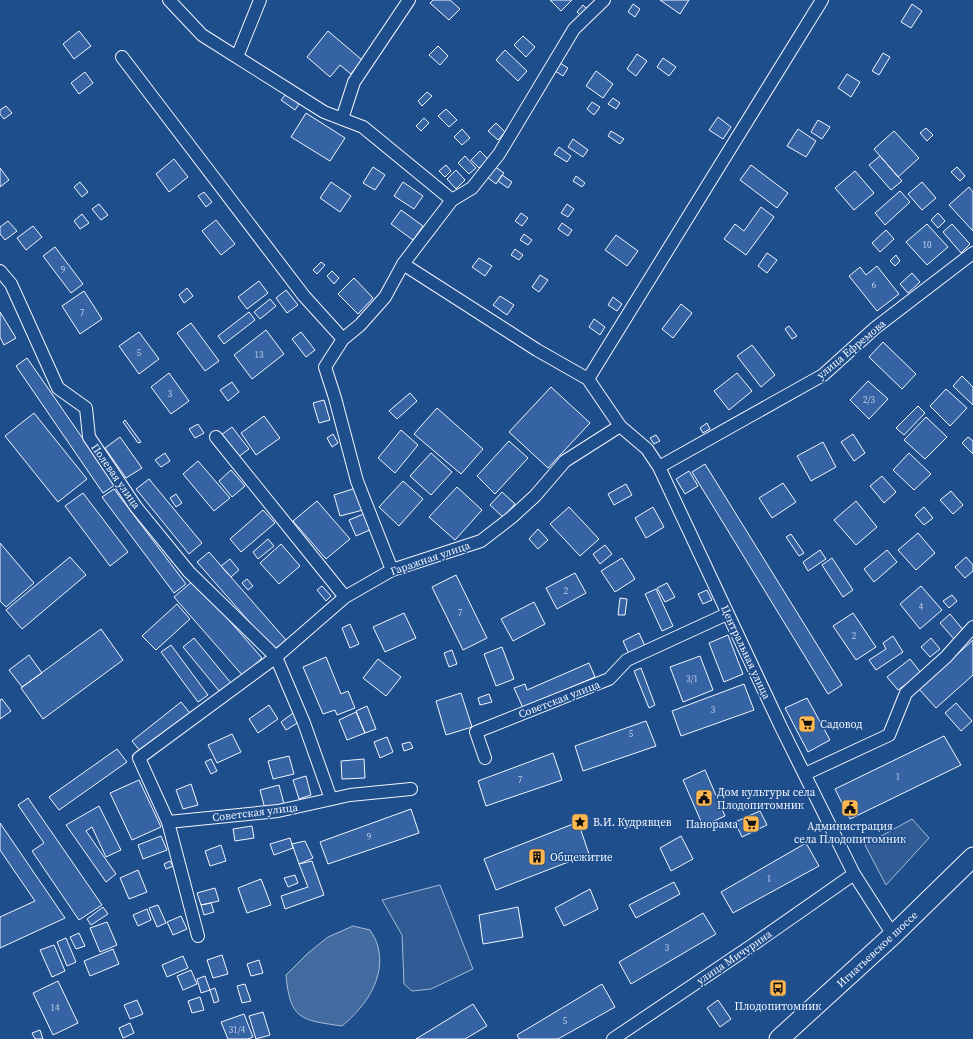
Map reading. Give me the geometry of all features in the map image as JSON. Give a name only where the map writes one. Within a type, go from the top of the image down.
[{"type":"main road","name":"Игнатьевское шоссе","points":[[779,1039],[893,935],[973,857]]},
{"type":"street","points":[[170,0],[202,35],[324,112],[363,127],[452,200]]},
{"type":"street","points":[[237,57],[260,0]]},
{"type":"street","points":[[342,119],[354,82],[409,0]]},
{"type":"street","points":[[392,570],[357,481],[335,398],[325,367],[342,339],[360,325],[385,297],[403,264],[452,200],[472,188],[499,154],[574,29],[604,0]]},
{"type":"street","points":[[403,264],[537,350],[588,379],[822,0]]},
{"type":"street","points":[[122,57],[304,296],[342,339]]},
{"type":"street","name":"улица Ефремова","points":[[659,468],[823,375],[875,328],[973,253]]},
{"type":"street","name":"Полевая улица","points":[[0,270],[11,284],[58,388],[86,408],[89,437],[136,507],[189,572],[276,657]]},
{"type":"street","name":"Центральная улица","points":[[588,379],[620,426],[647,449],[659,468],[727,614],[854,874],[893,935]]},
{"type":"street","name":"Гаражная улица","points":[[168,822],[139,758],[276,657],[345,597],[392,570],[481,541],[512,517],[535,496],[565,461],[620,426]]},
{"type":"street","points":[[216,438],[345,597]]},
{"type":"street","name":"Советская улица","points":[[485,758],[476,732],[609,680],[626,660],[727,614]]},
{"type":"street","points":[[805,774],[889,735],[906,693],[946,658],[973,627]]},
{"type":"street","points":[[276,657],[304,724],[331,799]]},
{"type":"street","name":"Советская улица","points":[[168,822],[278,811],[350,795],[411,789]]},
{"type":"street","points":[[168,822],[198,936]]},
{"type":"street","name":"улица Мичурина","points":[[613,1039],[751,946],[854,874]]},
{"type":"shaded area","points":[[912,819],[929,838],[886,885],[865,845]]},
{"type":"shaded area","points":[[440,885],[473,969],[431,989],[412,991],[404,984],[402,935],[382,900]]},
{"type":"shaded area","points":[[353,926],[370,930],[375,938],[380,959],[379,970],[372,991],[366,1001],[342,1026],[307,1019],[300,1015],[291,1001],[286,975],[308,953],[328,937]]},
{"type":"building","points":[[433,0],[450,0],[460,9],[449,20],[430,3]]},
{"type":"building","points":[[550,0],[572,0],[561,11]]},
{"type":"building","points":[[660,0],[689,0],[680,14]]},
{"type":"building","points":[[633,4],[640,9],[635,17],[628,12]]},
{"type":"building","points":[[912,4],[922,11],[911,28],[901,22]]},
{"type":"building","points":[[583,5],[588,10],[582,17],[577,12]]},
{"type":"building","points":[[79,31],[91,46],[74,59],[63,44]]},
{"type":"building","points":[[328,31],[362,60],[351,74],[340,65],[330,77],[307,57]]},
{"type":"building","points":[[523,36],[535,47],[526,57],[514,45]]},
{"type":"building","points":[[438,46],[448,56],[440,65],[429,55]]},
{"type":"building","points":[[505,50],[527,71],[518,81],[496,60]]},
{"type":"building","points":[[883,53],[890,57],[879,75],[872,71]]},
{"type":"building","points":[[637,54],[647,61],[636,76],[627,69]]},
{"type":"building","points":[[663,58],[676,67],[669,76],[657,67]]},
{"type":"building","points":[[557,61],[568,68],[563,76],[552,69]]},
{"type":"building","points":[[596,71],[613,84],[603,98],[586,86]]},
{"type":"building","points":[[85,72],[93,83],[79,94],[71,83]]},
{"type":"building","points":[[847,74],[860,82],[851,97],[838,88]]},
{"type":"building","points":[[427,92],[432,96],[422,106],[418,101]]},
{"type":"building","points":[[286,94],[299,104],[295,110],[281,100]]},
{"type":"building","points":[[613,98],[620,103],[616,109],[608,104]]},
{"type":"building","points":[[592,102],[600,107],[594,115],[587,109]]},
{"type":"building","points":[[6,106],[12,113],[4,119],[0,114],[0,110]]},
{"type":"building","points":[[446,109],[457,120],[449,127],[438,116]]},
{"type":"building","points":[[306,113],[345,138],[330,161],[291,137]]},
{"type":"building","points":[[718,117],[731,127],[723,139],[709,130]]},
{"type":"building","points":[[424,118],[429,123],[421,131],[416,126]]},
{"type":"building","points":[[818,120],[830,127],[822,139],[811,132]]},
{"type":"building","points":[[496,123],[505,132],[498,140],[488,131]]},
{"type":"building","points":[[926,128],[933,135],[927,141],[920,133]]},
{"type":"building","points":[[462,129],[470,138],[462,145],[454,137]]},
{"type":"building","points":[[798,129],[816,141],[806,157],[787,146]]},
{"type":"building","points":[[611,131],[624,139],[620,144],[608,136]]},
{"type":"building","points":[[894,131],[919,158],[898,177],[874,149]]},
{"type":"building","points":[[573,139],[588,150],[583,157],[568,147]]},
{"type":"building","points":[[559,147],[571,156],[567,162],[554,154]]},
{"type":"building","points":[[480,151],[488,159],[479,168],[471,160]]},
{"type":"building","points":[[465,156],[476,168],[469,174],[458,163]]},
{"type":"building","points":[[880,156],[902,181],[891,190],[869,165]]},
{"type":"building","points":[[174,159],[188,177],[169,192],[156,174]]},
{"type":"building","points":[[446,165],[451,171],[445,177],[439,171]]},
{"type":"building","points":[[751,165],[788,193],[777,208],[740,180]]},
{"type":"building","points":[[494,166],[504,173],[496,184],[487,177]]},
{"type":"building","points":[[373,167],[385,175],[375,190],[363,183]]},
{"type":"building","points":[[957,167],[965,176],[960,181],[951,172]]},
{"type":"building","points":[[0,168],[9,180],[0,187]]},
{"type":"building","points":[[456,170],[465,180],[456,189],[447,179]]},
{"type":"building","points":[[855,171],[874,193],[854,210],[835,188]]},
{"type":"building","points":[[502,175],[512,182],[508,188],[498,181]]},
{"type":"building","points":[[576,176],[585,183],[582,187],[573,181]]},
{"type":"building","points":[[80,182],[88,192],[82,197],[74,187]]},
{"type":"building","points":[[331,182],[351,196],[340,212],[320,198]]},
{"type":"building","points":[[403,182],[423,196],[414,209],[394,196]]},
{"type":"building","points":[[922,182],[936,198],[922,210],[908,194]]},
{"type":"building","points":[[969,187],[973,192],[973,231],[949,205]]},
{"type":"building","points":[[900,191],[910,202],[885,225],[875,213]]},
{"type":"building","points":[[204,192],[212,202],[206,207],[198,196]]},
{"type":"building","points":[[99,204],[108,215],[101,220],[92,209]]},
{"type":"building","points":[[567,204],[574,209],[568,217],[561,213]]},
{"type":"building","points":[[761,207],[774,217],[746,255],[724,239],[735,224],[744,231]]},
{"type":"building","points":[[401,210],[423,226],[413,240],[391,224]]},
{"type":"building","points":[[521,213],[528,218],[522,226],[515,221]]},
{"type":"building","points":[[938,213],[945,221],[938,228],[931,220]]},
{"type":"building","points":[[82,214],[89,223],[80,229],[74,221]]},
{"type":"building","points":[[216,220],[235,244],[221,255],[202,231]]},
{"type":"building","points":[[8,221],[17,231],[5,240],[0,234],[0,227]]},
{"type":"building","points":[[562,223],[572,230],[568,236],[558,229]]},
{"type":"building","points":[[927,224],[948,247],[927,265],[906,242]]},
{"type":"building","points":[[952,224],[970,244],[961,253],[943,232]]},
{"type":"building","points":[[33,226],[42,237],[26,250],[17,238]]},
{"type":"building","points":[[886,230],[894,239],[880,252],[872,243]]},
{"type":"building","points":[[524,234],[532,240],[528,245],[520,240]]},
{"type":"building","points":[[616,235],[638,251],[627,266],[605,250]]},
{"type":"building","points":[[55,247],[83,284],[71,293],[43,256]]},
{"type":"building","points":[[515,249],[523,255],[519,260],[511,255]]},
{"type":"building","points":[[767,253],[777,260],[767,273],[758,266]]},
{"type":"building","points":[[896,255],[900,261],[895,266],[890,261]]},
{"type":"building","points":[[479,258],[492,266],[485,276],[472,267]]},
{"type":"building","points":[[321,262],[325,265],[317,274],[313,270]]},
{"type":"building","points":[[877,266],[899,294],[877,311],[849,276],[860,267],[866,275]]},
{"type":"building","points":[[332,271],[339,278],[334,284],[327,276]]},
{"type":"building","points":[[912,273],[920,282],[908,293],[900,284]]},
{"type":"building","points":[[540,275],[548,280],[539,292],[532,287]]},
{"type":"building","points":[[354,278],[373,298],[358,314],[338,294]]},
{"type":"building","points":[[259,281],[268,293],[247,309],[238,297]]},
{"type":"building","points":[[187,288],[193,296],[184,303],[179,295]]},
{"type":"building","points":[[286,290],[298,305],[287,313],[276,298]]},
{"type":"building","points":[[84,291],[102,319],[80,334],[62,306]]},
{"type":"building","points":[[500,296],[514,305],[507,315],[493,305]]},
{"type":"building","points":[[613,297],[622,304],[617,311],[608,305]]},
{"type":"building","points":[[270,299],[276,306],[260,319],[254,312]]},
{"type":"building","points":[[681,304],[692,313],[673,338],[662,329]]},
{"type":"building","points":[[0,312],[16,338],[4,345],[0,337]]},
{"type":"building","points":[[249,312],[255,320],[224,344],[218,336]]},
{"type":"building","points":[[594,319],[605,327],[600,335],[589,327]]},
{"type":"building","points":[[191,323],[219,361],[205,371],[177,333]]},
{"type":"building","points":[[789,326],[797,336],[792,339],[785,329]]},
{"type":"building","points":[[266,330],[284,354],[252,379],[234,355]]},
{"type":"building","points":[[139,332],[159,359],[139,374],[119,346]]},
{"type":"building","points":[[301,332],[315,350],[306,357],[292,339]]},
{"type":"building","points":[[883,342],[916,374],[902,389],[869,357]]},
{"type":"building","points":[[752,345],[775,375],[761,387],[737,356]]},
{"type":"building","points":[[27,358],[115,485],[103,493],[16,366]]},
{"type":"building","points":[[169,373],[189,401],[171,414],[151,387]]},
{"type":"building","points":[[737,373],[752,391],[729,410],[714,391]]},
{"type":"building","points":[[962,376],[973,387],[973,405],[953,386]]},
{"type":"building","points":[[868,381],[888,399],[869,419],[850,400]]},
{"type":"building","points":[[232,382],[239,392],[228,401],[220,390]]},
{"type":"building","points":[[551,387],[590,423],[548,468],[509,432]]},
{"type":"building","points":[[946,389],[967,408],[950,426],[930,406]]},
{"type":"building","points":[[410,393],[417,401],[397,419],[389,411]]},
{"type":"building","points":[[324,400],[330,420],[319,423],[313,403]]},
{"type":"building","points":[[918,406],[925,413],[904,435],[896,428]]},
{"type":"building","points":[[437,408],[483,449],[461,474],[414,434]]},
{"type":"building","points":[[34,413],[87,479],[58,502],[5,436]]},
{"type":"building","points":[[264,416],[280,438],[256,455],[241,433]]},
{"type":"building","points":[[926,417],[947,437],[925,459],[904,440]]},
{"type":"building","points":[[125,420],[141,442],[138,443],[123,422]]},
{"type":"building","points":[[707,423],[710,429],[703,433],[700,428]]},
{"type":"building","points":[[198,424],[204,433],[195,438],[189,429]]},
{"type":"building","points":[[232,427],[249,449],[238,457],[221,435]]},
{"type":"building","points":[[401,430],[418,445],[395,473],[378,458]]},
{"type":"building","points":[[333,434],[338,443],[332,447],[327,438]]},
{"type":"building","points":[[853,434],[865,453],[854,461],[841,442]]},
{"type":"building","points":[[656,435],[660,441],[654,444],[650,438]]},
{"type":"building","points":[[120,437],[142,468],[126,478],[105,448]]},
{"type":"building","points":[[968,437],[973,441],[973,454],[962,443]]},
{"type":"building","points":[[509,441],[528,458],[495,494],[477,476]]},
{"type":"building","points":[[823,442],[836,467],[811,481],[797,456]]},
{"type":"building","points":[[165,453],[170,461],[161,467],[155,460]]},
{"type":"building","points":[[431,453],[452,472],[431,495],[410,476]]},
{"type":"building","points":[[909,453],[931,474],[914,490],[893,470]]},
{"type":"building","points":[[198,461],[230,498],[214,511],[183,474]]},
{"type":"building","points":[[705,464],[842,685],[828,694],[692,472]]},
{"type":"building","points":[[231,470],[245,486],[232,497],[219,481]]},
{"type":"building","points":[[689,471],[698,486],[685,494],[676,479]]},
{"type":"building","points":[[882,476],[896,492],[884,503],[870,486]]},
{"type":"building","points":[[149,479],[202,543],[189,554],[136,489]]},
{"type":"building","points":[[403,481],[423,499],[399,526],[379,507]]},
{"type":"building","points":[[783,483],[796,502],[772,518],[759,498]]},
{"type":"building","points":[[626,484],[632,495],[614,505],[608,494]]},
{"type":"building","points":[[457,487],[482,510],[455,540],[429,517]]},
{"type":"building","points":[[356,488],[363,510],[340,516],[334,495]]},
{"type":"building","points":[[114,489],[186,584],[174,593],[102,497]]},
{"type":"building","points":[[951,491],[963,505],[953,514],[940,500]]},
{"type":"building","points":[[502,492],[515,504],[503,517],[490,505]]},
{"type":"building","points":[[83,493],[128,552],[110,566],[65,506]]},
{"type":"building","points":[[176,494],[182,503],[176,507],[170,498]]},
{"type":"building","points":[[317,501],[350,539],[326,559],[293,521]]},
{"type":"building","points":[[856,501],[877,527],[856,545],[834,520]]},
{"type":"building","points":[[569,507],[599,539],[580,556],[550,524]]},
{"type":"building","points":[[653,507],[664,527],[646,538],[635,518]]},
{"type":"building","points":[[924,507],[933,518],[924,525],[915,515]]},
{"type":"building","points":[[263,510],[275,523],[241,552],[230,539]]},
{"type":"building","points":[[366,513],[372,529],[356,536],[349,520]]},
{"type":"building","points":[[538,529],[548,540],[538,549],[529,539]]},
{"type":"building","points":[[918,533],[935,553],[916,570],[898,550]]},
{"type":"building","points":[[791,534],[804,553],[799,556],[786,537]]},
{"type":"building","points":[[268,539],[274,546],[258,559],[253,552]]},
{"type":"building","points":[[0,543],[34,583],[6,607],[0,601]]},
{"type":"building","points":[[281,544],[300,566],[279,584],[260,563]]},
{"type":"building","points":[[605,545],[612,554],[600,564],[593,554]]},
{"type":"building","points":[[820,550],[826,559],[808,571],[803,562]]},
{"type":"building","points":[[887,550],[897,562],[874,582],[864,569]]},
{"type":"building","points":[[209,552],[286,640],[274,650],[197,562]]},
{"type":"building","points":[[70,557],[86,575],[22,629],[6,610]]},
{"type":"building","points":[[966,557],[973,565],[973,571],[965,578],[955,567]]},
{"type":"building","points":[[622,558],[635,579],[615,592],[601,571]]},
{"type":"building","points":[[832,558],[853,590],[843,597],[822,565]]},
{"type":"building","points":[[230,559],[239,570],[231,577],[221,566]]},
{"type":"building","points":[[575,573],[586,593],[557,609],[546,588]]},
{"type":"building","points":[[456,575],[487,638],[463,650],[432,587]]},
{"type":"building","points":[[247,579],[253,586],[248,590],[242,583]]},
{"type":"building","points":[[194,580],[262,658],[243,676],[174,597]]},
{"type":"building","points":[[667,583],[675,597],[665,602],[657,588]]},
{"type":"building","points":[[322,586],[331,596],[326,601],[317,590]]},
{"type":"building","points":[[921,586],[942,610],[920,629],[900,604]]},
{"type":"building","points":[[656,589],[673,626],[662,631],[645,594]]},
{"type":"building","points":[[707,590],[712,600],[703,604],[698,594]]},
{"type":"building","points":[[952,595],[957,601],[949,608],[943,601]]},
{"type":"building","points":[[620,598],[627,599],[625,615],[618,615]]},
{"type":"building","points":[[534,602],[545,624],[513,641],[501,619]]},
{"type":"building","points":[[177,604],[190,619],[156,650],[142,636]]},
{"type":"building","points":[[404,613],[416,638],[385,652],[373,627]]},
{"type":"building","points":[[853,613],[876,647],[856,660],[833,626]]},
{"type":"building","points":[[950,614],[964,631],[954,639],[940,623]]},
{"type":"building","points":[[350,624],[359,644],[350,648],[342,628]]},
{"type":"building","points":[[101,629],[123,660],[43,719],[21,688]]},
{"type":"building","points":[[639,633],[645,646],[629,654],[623,641]]},
{"type":"building","points":[[728,635],[743,674],[724,682],[709,643]]},
{"type":"building","points":[[893,636],[903,652],[876,670],[869,660],[886,649],[883,643]]},
{"type":"building","points":[[194,638],[231,683],[220,692],[183,647]]},
{"type":"building","points":[[931,638],[940,649],[930,657],[921,647]]},
{"type":"building","points":[[973,640],[973,675],[936,708],[919,689]]},
{"type":"building","points":[[171,645],[208,695],[198,702],[161,652]]},
{"type":"building","points":[[502,647],[514,679],[496,686],[484,654]]},
{"type":"building","points":[[452,650],[457,664],[449,667],[444,653]]},
{"type":"building","points":[[29,655],[42,673],[22,687],[9,670]]},
{"type":"building","points":[[700,656],[713,690],[683,702],[670,667]]},
{"type":"building","points":[[326,657],[341,694],[348,691],[355,708],[337,715],[335,710],[323,714],[303,667]]},
{"type":"building","points":[[378,659],[401,677],[386,696],[363,678]]},
{"type":"building","points":[[910,659],[921,673],[898,690],[887,677]]},
{"type":"building","points":[[589,663],[595,677],[523,708],[514,688],[525,684],[527,690]]},
{"type":"building","points":[[641,668],[655,705],[649,708],[634,671]]},
{"type":"building","points":[[744,684],[754,710],[681,736],[672,711]]},
{"type":"building","points":[[461,693],[472,727],[446,735],[436,701]]},
{"type":"building","points":[[489,694],[492,702],[480,705],[478,698]]},
{"type":"building","name":"Садовод","points":[[807,698],[830,740],[808,752],[785,708]]},
{"type":"building","points":[[2,699],[11,711],[0,719],[0,700]]},
{"type":"building","points":[[181,702],[190,713],[141,752],[132,741]]},
{"type":"building","points":[[956,703],[972,721],[961,731],[945,713]]},
{"type":"building","points":[[269,705],[278,719],[258,733],[249,719]]},
{"type":"building","points":[[367,706],[376,729],[365,733],[356,711]]},
{"type":"building","points":[[356,712],[365,733],[347,740],[339,720]]},
{"type":"building","points":[[293,713],[299,722],[286,730],[281,722]]},
{"type":"building","points":[[646,721],[656,746],[583,771],[575,746]]},
{"type":"building","points":[[232,734],[241,752],[217,763],[208,745]]},
{"type":"building","points":[[944,736],[961,765],[850,819],[835,789]]},
{"type":"building","points":[[387,737],[393,752],[380,758],[374,742]]},
{"type":"building","points":[[410,742],[413,748],[404,751],[402,744]]},
{"type":"building","points":[[117,749],[127,762],[59,810],[49,797]]},
{"type":"building","points":[[553,753],[562,780],[486,806],[478,781]]},
{"type":"building","points":[[289,756],[294,774],[273,779],[268,761]]},
{"type":"building","points":[[211,759],[217,771],[211,774],[205,762]]},
{"type":"building","points":[[364,759],[365,778],[342,779],[341,761]]},
{"type":"building","name":"Дом культуры села Плодопитомник","points":[[705,770],[725,816],[703,826],[683,780]]},
{"type":"building","points":[[306,776],[311,795],[299,799],[293,780]]},
{"type":"building","points":[[139,780],[161,827],[132,840],[110,793]]},
{"type":"building","points":[[191,784],[198,805],[183,809],[176,790]]},
{"type":"building","points":[[279,785],[284,804],[265,809],[260,790]]},
{"type":"building","points":[[28,798],[102,905],[79,920],[32,851],[44,843],[18,805]]},
{"type":"building","points":[[99,806],[121,850],[106,857],[92,827],[86,831],[116,874],[106,882],[66,825]]},
{"type":"building","points":[[411,809],[419,833],[328,864],[320,842]]},
{"type":"building","name":"Панорама","points":[[760,811],[767,825],[742,837],[735,822]]},
{"type":"building","name":"Общежитие","points":[[578,822],[589,854],[496,890],[484,859]]},
{"type":"building","points":[[0,823],[65,918],[0,948],[0,917],[35,901],[0,850]]},
{"type":"building","points":[[252,826],[254,838],[235,841],[233,829]]},
{"type":"building","points":[[161,836],[167,850],[143,859],[138,845]]},
{"type":"building","points":[[681,836],[693,859],[671,871],[660,848]]},
{"type":"building","points":[[290,838],[293,848],[274,855],[270,844]]},
{"type":"building","points":[[305,841],[313,858],[299,864],[292,844]]},
{"type":"building","points":[[806,843],[819,866],[733,913],[721,892]]},
{"type":"building","points":[[221,845],[226,861],[210,866],[205,851]]},
{"type":"building","points":[[170,861],[173,866],[166,869],[164,864]]},
{"type":"building","points":[[312,861],[324,895],[285,909],[281,896],[308,887],[299,864]]},
{"type":"building","points":[[138,870],[147,892],[129,899],[120,878]]},
{"type":"building","points":[[295,875],[298,883],[288,887],[284,878]]},
{"type":"building","points":[[261,879],[271,905],[247,913],[238,888]]},
{"type":"building","points":[[674,882],[680,894],[636,918],[629,905]]},
{"type":"building","points":[[215,888],[219,901],[201,905],[197,893]]},
{"type":"building","points":[[590,889],[598,909],[564,926],[555,908]]},
{"type":"building","points":[[211,903],[214,912],[204,915],[201,905]]},
{"type":"building","points":[[158,905],[166,923],[157,927],[149,908]]},
{"type":"building","points":[[103,907],[108,914],[91,925],[87,919]]},
{"type":"building","points":[[518,907],[523,937],[483,944],[479,915]]},
{"type":"building","points":[[147,909],[151,920],[138,926],[133,915]]},
{"type":"building","points":[[703,913],[716,934],[631,984],[619,962]]},
{"type":"building","points":[[181,916],[187,929],[173,935],[167,922]]},
{"type":"building","points":[[107,922],[117,945],[100,952],[90,928]]},
{"type":"building","points":[[79,933],[85,946],[76,949],[70,937]]},
{"type":"building","points":[[66,938],[76,962],[67,966],[57,942]]},
{"type":"building","points":[[54,945],[65,971],[52,977],[40,950]]},
{"type":"building","points":[[113,949],[119,964],[90,976],[84,961]]},
{"type":"building","points":[[222,955],[228,974],[213,978],[207,960]]},
{"type":"building","points":[[183,956],[188,968],[167,977],[162,965]]},
{"type":"building","points":[[259,960],[263,973],[251,976],[247,964]]},
{"type":"building","points":[[191,970],[197,984],[183,990],[177,976]]},
{"type":"building","points":[[205,976],[210,990],[201,993],[197,979]]},
{"type":"building","points":[[58,981],[78,1023],[53,1035],[33,993]]},
{"type":"building","points":[[245,984],[251,1001],[242,1003],[237,986]]},
{"type":"building","points":[[602,984],[615,1007],[558,1039],[519,1039],[517,1035]]},
{"type":"building","points":[[215,988],[219,1001],[214,1003],[210,990]]},
{"type":"building","points":[[200,997],[204,1010],[192,1013],[188,1001]]},
{"type":"building","points":[[137,1000],[143,1014],[130,1019],[124,1005]]},
{"type":"building","points":[[718,1000],[731,1019],[720,1027],[707,1008]]},
{"type":"building","points":[[473,1004],[487,1026],[465,1039],[416,1039]]},
{"type":"building","points":[[263,1012],[270,1035],[256,1039],[249,1016]]},
{"type":"building","points":[[244,1014],[253,1037],[248,1039],[228,1039],[221,1022]]},
{"type":"building","points":[[130,1023],[134,1033],[123,1038],[119,1028]]},
{"type":"building","points":[[40,1030],[43,1039],[35,1039],[32,1033]]},
{"type":"place","name":"Садовод","points":[[807,724]]},
{"type":"place","name":"Дом культуры села Плодопитомник","points":[[704,798]]},
{"type":"place","name":"Администрация села Плодопитомник","points":[[850,808]]},
{"type":"place","name":"В.И. Кудрявцев","points":[[580,822]]},
{"type":"place","name":"Панорама","points":[[751,824]]},
{"type":"place","name":"Общежитие","points":[[537,857]]},
{"type":"place","name":"Плодопитомник","points":[[778,988]]}]
